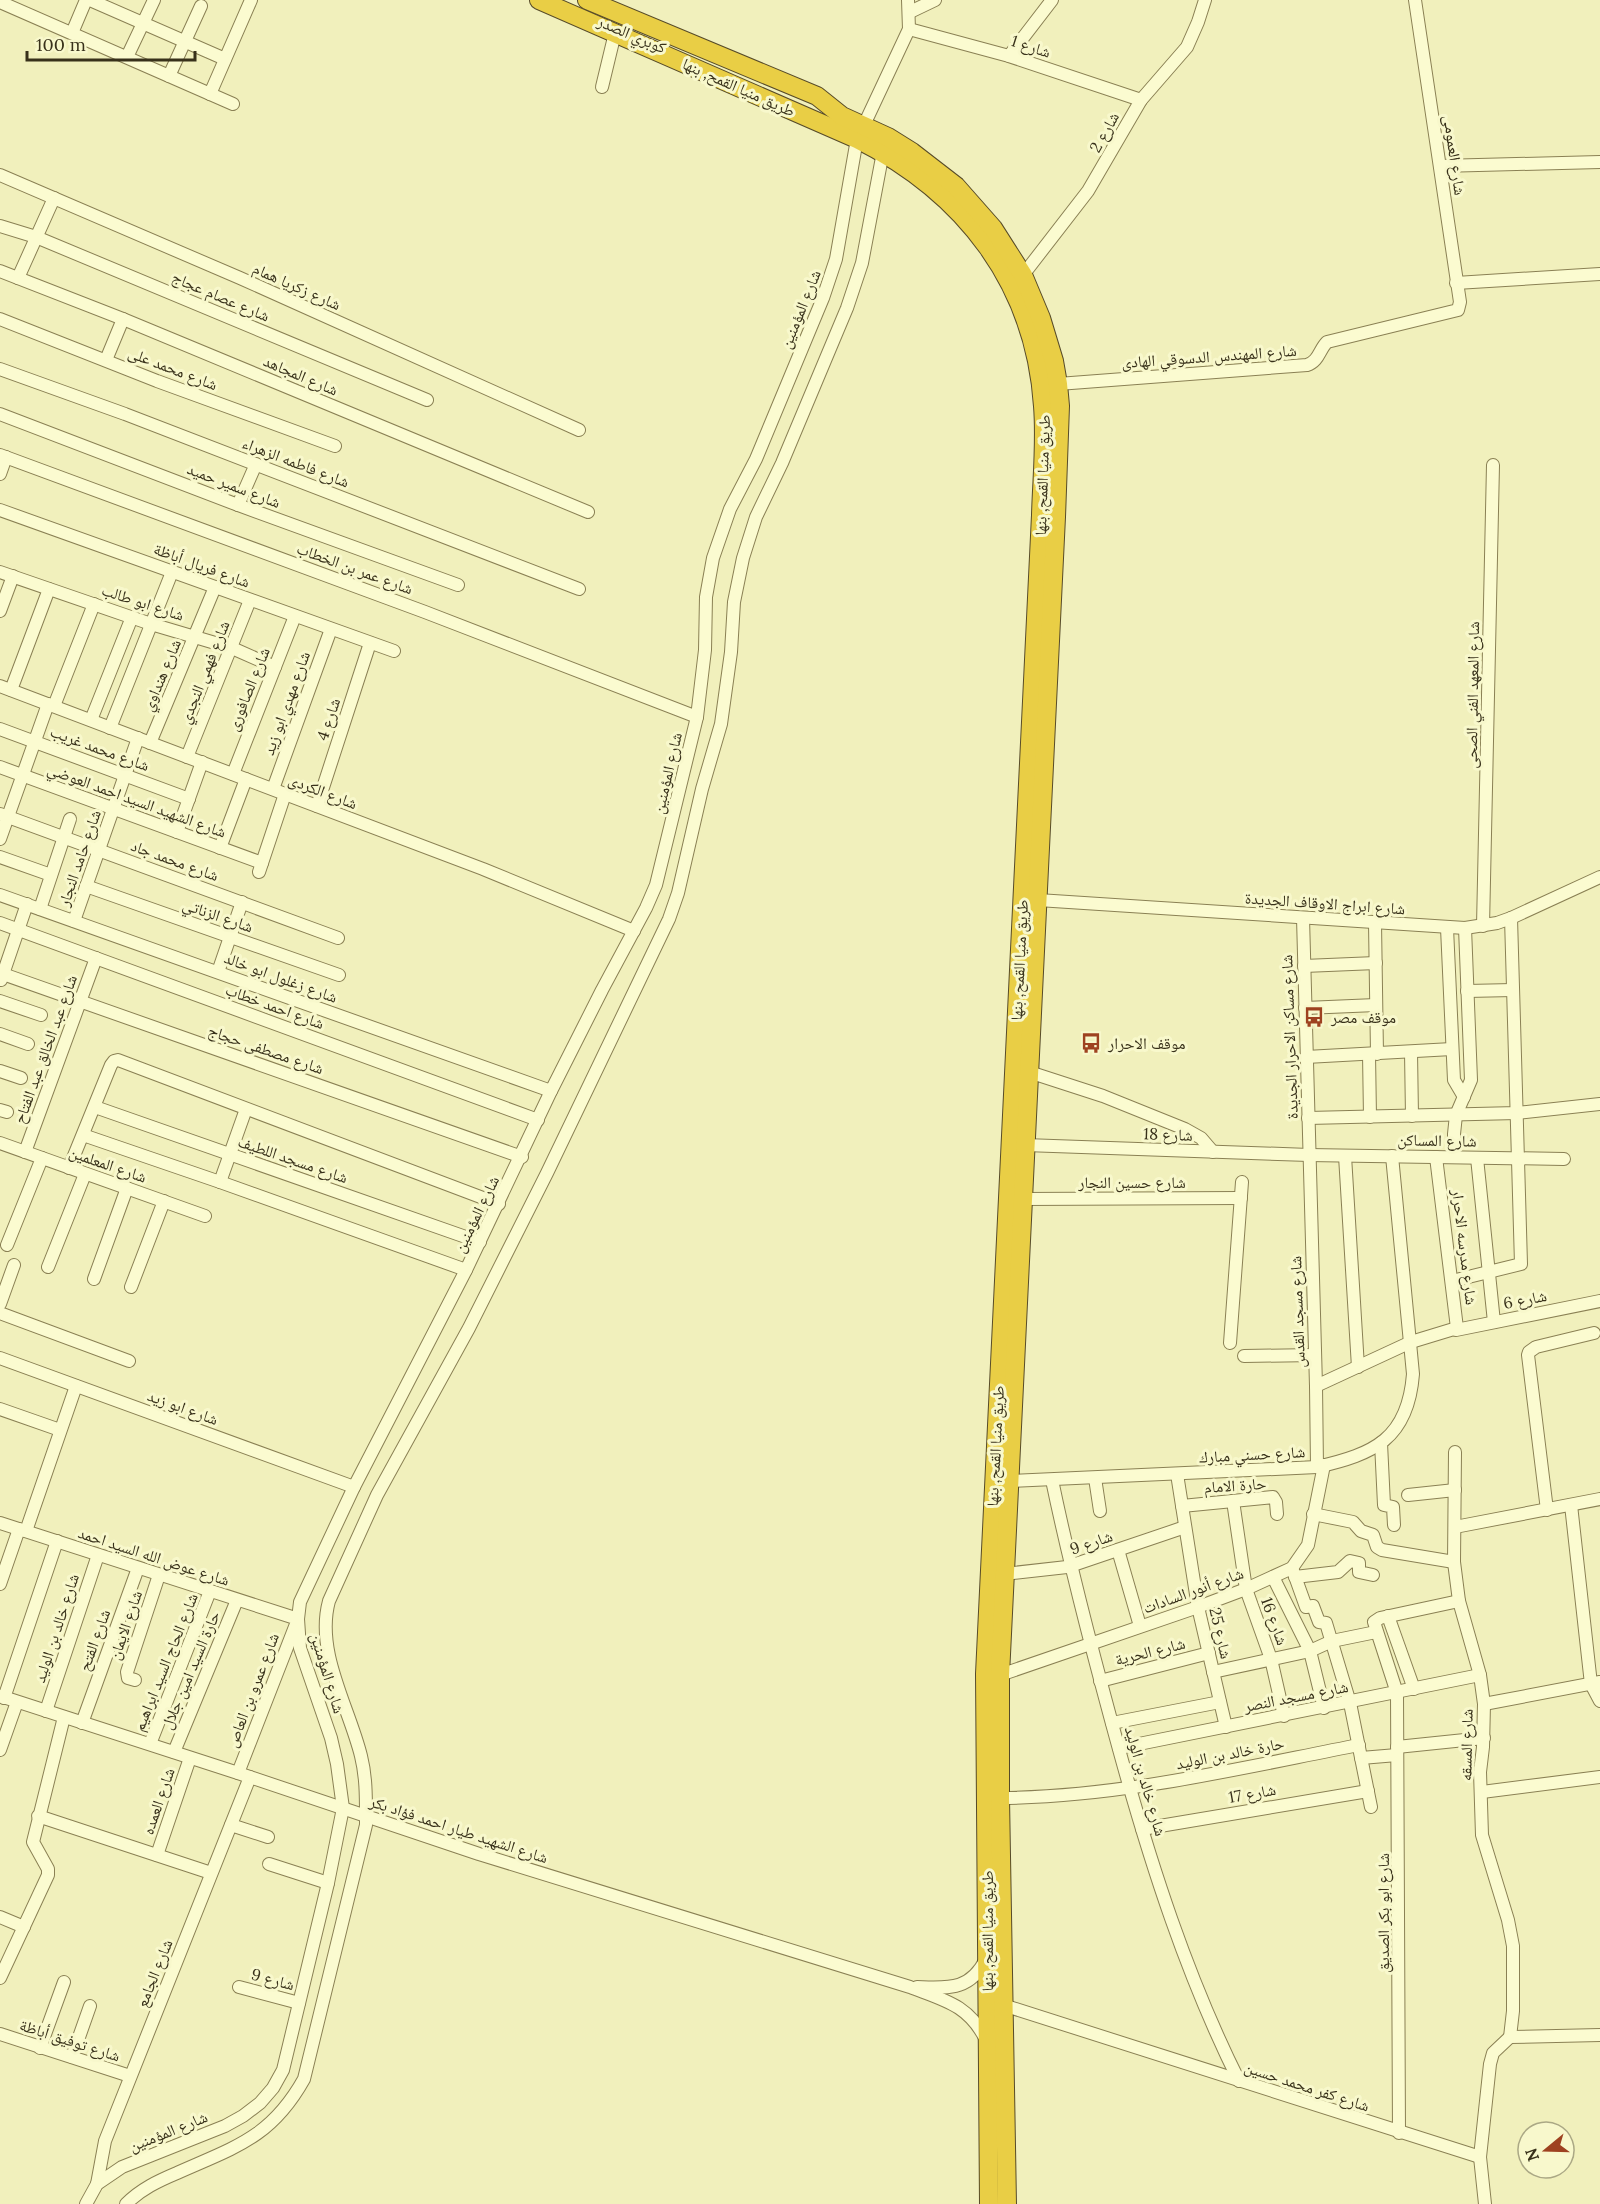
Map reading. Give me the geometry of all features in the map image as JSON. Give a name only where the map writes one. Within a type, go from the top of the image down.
[{"type":"highway","name":"طريق منيا القمح, بنها","points":[[539,0],[742,87],[912,152],[956,186],[993,228],[1023,275],[1041,318],[1054,360],[1058,384],[1059,436],[1045,587],[987,1609],[985,1674],[989,2204]]},
{"type":"highway","name":"كوبري الصدر","points":[[552,0],[721,72],[742,87]]},
{"type":"highway","name":"كوبري الصدر","points":[[563,0],[842,116]]},
{"type":"highway","name":"طريق منيا القمح, بنها","points":[[587,0],[817,96],[883,152],[930,184],[970,224],[1003,271],[1027,323],[1037,360],[1044,407],[1045,587],[1038,900],[1000,1675],[1007,2204]]},
{"type":"street","points":[[72,33],[88,0],[225,59]]},
{"type":"street","points":[[127,57],[154,0]]},
{"type":"street","points":[[210,94],[251,0]]},
{"type":"street","points":[[909,29],[909,6],[934,0]]},
{"type":"street","points":[[1009,56],[1052,0]]},
{"type":"street","name":"شارع 2","points":[[1023,275],[1088,191],[1141,100],[1186,47],[1205,0]]},
{"type":"street","name":"شارع العمومى","points":[[1415,0],[1460,308],[1454,312]]},
{"type":"street","points":[[0,2],[233,104]]},
{"type":"street","points":[[169,76],[201,6]]},
{"type":"street","name":"شارع 1","points":[[909,29],[1009,56],[1141,100]]},
{"type":"street","name":"شارع المؤمنين","points":[[86,2204],[97,2184],[122,2167],[225,2126],[243,2116],[260,2103],[273,2088],[283,2070],[328,1883],[343,1808],[331,1738],[300,1648],[298,1619],[300,1602],[354,1487],[466,1270],[551,1091],[656,885],[697,717],[705,650],[706,597],[713,558],[730,509],[756,459],[823,298],[836,259],[861,132],[909,29]]},
{"type":"street","points":[[602,87],[615,33]]},
{"type":"street","name":"شارع المؤمنين","points":[[126,2204],[150,2185],[239,2145],[259,2133],[277,2118],[292,2100],[304,2079],[366,1825],[362,1759],[337,1681],[326,1636],[325,1617],[329,1601],[376,1495],[479,1308],[547,1173],[669,919],[678,893],[720,724],[731,652],[734,602],[743,558],[756,517],[782,463],[847,308],[862,263],[883,152]]},
{"type":"street","points":[[1440,166],[1600,162]]},
{"type":"street","name":"شارع زكريا همام","points":[[0,175],[251,283],[579,430]]},
{"type":"street","points":[[18,278],[54,198]]},
{"type":"street","name":"شارع عصام عجاج","points":[[0,226],[36,237],[427,400]]},
{"type":"street","name":"شارع المجاهد","points":[[0,271],[123,319],[588,513]]},
{"type":"street","points":[[1456,283],[1600,274]]},
{"type":"street","name":"شارع المهندس الدسوقي الهادى","points":[[1058,384],[1307,365],[1319,356],[1321,348],[1327,342],[1454,312]]},
{"type":"street","name":"شارع محمد على","points":[[0,319],[335,446]]},
{"type":"street","points":[[106,360],[123,319]]},
{"type":"street","name":"شارع فاطمه الزهراء","points":[[0,369],[256,464],[579,589]]},
{"type":"street","name":"شارع سمير حميد","points":[[0,414],[238,505],[458,585]]},
{"type":"street","points":[[0,474],[3,456]]},
{"type":"street","name":"شارع عمر بن الخطاب","points":[[3,456],[425,612],[697,717]]},
{"type":"street","points":[[238,505],[256,464]]},
{"type":"street","name":"شارع المعهد الفني الصحى","points":[[1483,926],[1493,465]]},
{"type":"street","name":"شارع فريال أباظة","points":[[0,510],[393,651]]},
{"type":"street","name":"شارع ابو طالب","points":[[0,572],[151,624],[232,648],[275,667]]},
{"type":"street","points":[[111,728],[172,572]]},
{"type":"street","points":[[0,611],[14,576]]},
{"type":"street","name":"شارع هنداوي","points":[[150,743],[215,587]]},
{"type":"street","points":[[5,688],[49,589]]},
{"type":"street","name":"شارع فهمي النجدي","points":[[187,757],[250,600]]},
{"type":"street","points":[[0,840],[4,815],[94,604]]},
{"type":"street","name":"شارع الصافورى","points":[[233,774],[295,616]]},
{"type":"street","points":[[91,720],[132,617]]},
{"type":"street","name":"شارع مهدي ابو زيد","points":[[261,868],[279,791],[331,629]]},
{"type":"street","name":"شارع 4","points":[[317,806],[370,643]]},
{"type":"street","name":"شارع الكردى","points":[[5,688],[483,869],[634,931]]},
{"type":"street","name":"شارع محمد غريب","points":[[0,729],[189,799]]},
{"type":"street","name":"شارع حامد النجار","points":[[74,921],[138,738]]},
{"type":"street","points":[[177,832],[202,762]]},
{"type":"street","name":"شارع الشهيد السيد احمد العوضي","points":[[0,767],[220,848],[261,868]]},
{"type":"street","points":[[220,848],[246,779]]},
{"type":"street","name":"شارع محمد جاد","points":[[4,815],[338,938]]},
{"type":"street","points":[[40,909],[70,819]]},
{"type":"street","points":[[0,857],[51,875]]},
{"type":"street","name":"شارع ابراج الاوقاف الجديدة","points":[[1038,900],[1465,928],[1483,926],[1511,918],[1600,877]]},
{"type":"street","name":"شارع الزناتي","points":[[86,886],[339,975]]},
{"type":"street","name":"شارع زغلول ابو خالد","points":[[0,895],[551,1091]]},
{"type":"street","points":[[218,972],[242,902]]},
{"type":"street","points":[[1,976],[27,904]]},
{"type":"street","name":"شارع مساكن الاحرار الجديدة","points":[[1303,918],[1309,1155]]},
{"type":"street","points":[[1452,1281],[1521,1264],[1511,918]]},
{"type":"street","name":"شارع احمد خطاب","points":[[0,923],[538,1120]]},
{"type":"street","points":[[1370,1117],[1376,1005],[1375,923]]},
{"type":"street","points":[[1447,928],[1454,1080],[1464,1097]]},
{"type":"street","points":[[1454,1157],[1456,1115],[1471,1080],[1465,928]]},
{"type":"street","name":"شارع عبد الخالق عبد الفتاح","points":[[25,1152],[96,958]]},
{"type":"street","points":[[1304,966],[1376,963]]},
{"type":"street","name":"شارع مصطفى حجاج","points":[[1,976],[80,1001],[522,1156]]},
{"type":"street","points":[[1467,991],[1513,990]]},
{"type":"street","points":[[0,1001],[40,1015]]},
{"type":"street","points":[[1305,1008],[1376,1005]]},
{"type":"street","points":[[0,1034],[28,1044]]},
{"type":"street","points":[[1306,1058],[1452,1049]]},
{"type":"street","points":[[1411,1052],[1412,1116]]},
{"type":"street","points":[[69,1168],[114,1061],[499,1204]]},
{"type":"street","points":[[0,1071],[21,1078]]},
{"type":"street","points":[[1029,1072],[1103,1096],[1185,1129],[1201,1138],[1213,1152]]},
{"type":"street","points":[[1308,1118],[1517,1113],[1600,1104]]},
{"type":"street","name":"شارع مسجد اللطيف","points":[[95,1107],[480,1242]]},
{"type":"street","points":[[220,1182],[246,1109]]},
{"type":"street","points":[[83,1135],[466,1270]]},
{"type":"street","name":"شارع المعلمين","points":[[0,1143],[205,1216]]},
{"type":"street","name":"شارع 18","points":[[1025,1145],[1309,1155]]},
{"type":"street","name":"شارع المساكن","points":[[1309,1155],[1564,1159]]},
{"type":"street","name":"شارع مسجد القدس","points":[[1309,1155],[1314,1355],[1321,1466]]},
{"type":"street","points":[[1345,1156],[1358,1367]]},
{"type":"street","name":"شارع حسني مبارك","points":[[1009,1481],[1321,1466],[1361,1454],[1389,1438],[1402,1419],[1412,1394],[1413,1374],[1392,1156]]},
{"type":"street","name":"شارع مدرسه الاحرار","points":[[1436,1157],[1458,1326],[1456,1330]]},
{"type":"street","points":[[7,1245],[42,1158]]},
{"type":"street","points":[[1477,1158],[1494,1322]]},
{"type":"street","points":[[48,1268],[85,1174]]},
{"type":"street","points":[[1230,1343],[1242,1182]]},
{"type":"street","points":[[94,1279],[127,1188]]},
{"type":"street","name":"شارع حسين النجار","points":[[1023,1199],[1241,1198]]},
{"type":"street","points":[[130,1287],[164,1201]]},
{"type":"street","points":[[0,1304],[14,1265]]},
{"type":"street","name":"شارع 6","points":[[1456,1330],[1600,1301]]},
{"type":"street","points":[[0,1313],[129,1361]]},
{"type":"street","points":[[1316,1386],[1411,1342],[1456,1330]]},
{"type":"street","points":[[1547,1510],[1528,1352],[1536,1347],[1594,1333]]},
{"type":"street","points":[[1244,1356],[1314,1355]]},
{"type":"street","name":"شارع ابو زيد","points":[[0,1358],[354,1487]]},
{"type":"street","points":[[0,1584],[23,1530],[76,1386]]},
{"type":"street","points":[[0,1409],[60,1430]]},
{"type":"street","points":[[1382,1443],[1384,1504],[1393,1507],[1394,1525]]},
{"type":"street","name":"شارع المسقه","points":[[1455,1452],[1454,1562],[1459,1601],[1480,1675],[1484,1704],[1480,1819],[1482,1835],[1508,1920],[1513,1946],[1513,2011],[1510,2037]]},
{"type":"street","points":[[1321,1466],[1308,1545],[1293,1572],[1306,1607],[1314,1606],[1319,1622],[1326,1623],[1332,1641],[1350,1703],[1371,1807]]},
{"type":"street","name":"شارع 25","points":[[1177,1474],[1198,1607],[1226,1727]]},
{"type":"street","points":[[1095,1478],[1100,1511]]},
{"type":"street","name":"شارع خالد بن الوليد","points":[[1052,1480],[1089,1643],[1142,1829],[1198,1990],[1239,2081]]},
{"type":"street","points":[[1408,1495],[1455,1490]]},
{"type":"street","name":"حارة الامام","points":[[1182,1506],[1273,1497],[1277,1514]]},
{"type":"street","points":[[1455,1527],[1600,1499]]},
{"type":"street","name":"شارع 16","points":[[1233,1501],[1246,1589],[1271,1659],[1284,1716]]},
{"type":"street","points":[[1571,1505],[1595,1683],[1600,1701]]},
{"type":"street","points":[[1313,1514],[1353,1522],[1361,1531],[1373,1536],[1377,1547],[1382,1550],[1454,1562]]},
{"type":"street","name":"شارع عوض الله السيد احمد","points":[[0,1523],[298,1619]]},
{"type":"street","name":"شارع 9","points":[[1004,1574],[1070,1566],[1185,1527]]},
{"type":"street","points":[[2,1697],[57,1541]]},
{"type":"street","points":[[1118,1550],[1140,1626]]},
{"type":"street","name":"شارع خالد بن الوليد","points":[[46,1711],[98,1556]]},
{"type":"street","points":[[1293,1572],[1338,1572],[1350,1561],[1359,1563],[1359,1572],[1373,1575]]},
{"type":"street","name":"شارع الفتح","points":[[82,1723],[138,1568]]},
{"type":"street","name":"شارع أنور السادات","points":[[1000,1675],[1198,1607],[1273,1577],[1293,1572]]},
{"type":"street","name":"شارع الايمان","points":[[135,1680],[128,1678],[127,1672],[159,1575]]},
{"type":"street","points":[[1273,1577],[1310,1651],[1323,1708]]},
{"type":"street","name":"شارع الحاج السيد ابراهيم","points":[[150,1744],[210,1592]]},
{"type":"street","name":"حارة السيد امين جلال","points":[[174,1752],[237,1600]]},
{"type":"street","points":[[1213,1672],[1310,1651],[1332,1641],[1377,1632],[1374,1622],[1376,1619],[1459,1601]]},
{"type":"street","points":[[1389,1616],[1414,1689]]},
{"type":"street","name":"شارع عمرو بن العاص","points":[[237,1773],[298,1619]]},
{"type":"street","name":"شارع ابو بكر الصديق","points":[[1377,1632],[1397,1693],[1399,2133]]},
{"type":"street","name":"شارع الحرية","points":[[1100,1681],[1209,1653]]},
{"type":"street","name":"شارع مسجد النصر","points":[[1119,1748],[1480,1675]]},
{"type":"street","points":[[1484,1704],[1595,1683]]},
{"type":"street","name":"شارع الشهيد طيار احمد فؤاد بكر","points":[[2,1697],[490,1857],[910,1988],[958,2006],[980,2028],[987,2042]]},
{"type":"street","points":[[0,1750],[16,1702]]},
{"type":"street","points":[[1112,1724],[1220,1702]]},
{"type":"street","points":[[0,1978],[48,1875],[48,1869],[33,1842],[64,1717]]},
{"type":"street","name":"حارة خالد بن الوليد","points":[[1000,1798],[1061,1796],[1130,1788],[1360,1752],[1397,1751],[1484,1738]]},
{"type":"street","name":"شارع العمده","points":[[157,1855],[190,1758]]},
{"type":"street","name":"شارع الجامع","points":[[97,2184],[105,2141],[250,1777]]},
{"type":"street","points":[[1482,1791],[1600,1777]]},
{"type":"street","name":"شارع 17","points":[[1142,1829],[1368,1791]]},
{"type":"street","points":[[38,1816],[211,1873]]},
{"type":"street","points":[[231,1825],[267,1837]]},
{"type":"street","points":[[269,1864],[328,1883]]},
{"type":"street","points":[[0,1917],[24,1927]]},
{"type":"street","name":"شارع الشهيد طيار احمد فؤاد بكر","points":[[910,1988],[947,1988],[960,1985],[971,1979],[981,1969],[987,1958]]},
{"type":"street","points":[[40,2048],[64,1982]]},
{"type":"street","name":"شارع 9","points":[[239,1987],[299,2004]]},
{"type":"street","name":"شارع كفر محمد حسين","points":[[1003,2005],[1480,2157]]},
{"type":"street","points":[[72,2057],[90,2006]]},
{"type":"street","name":"شارع توفيق أباظة","points":[[0,2034],[130,2076]]},
{"type":"street","points":[[1485,2204],[1480,2157],[1491,2057],[1510,2037],[1600,2035]]},
{"type":"place","name":"موقف مصر","points":[[1314,1017]]},
{"type":"place","name":"موقف الاحرار","points":[[1091,1043]]}]
